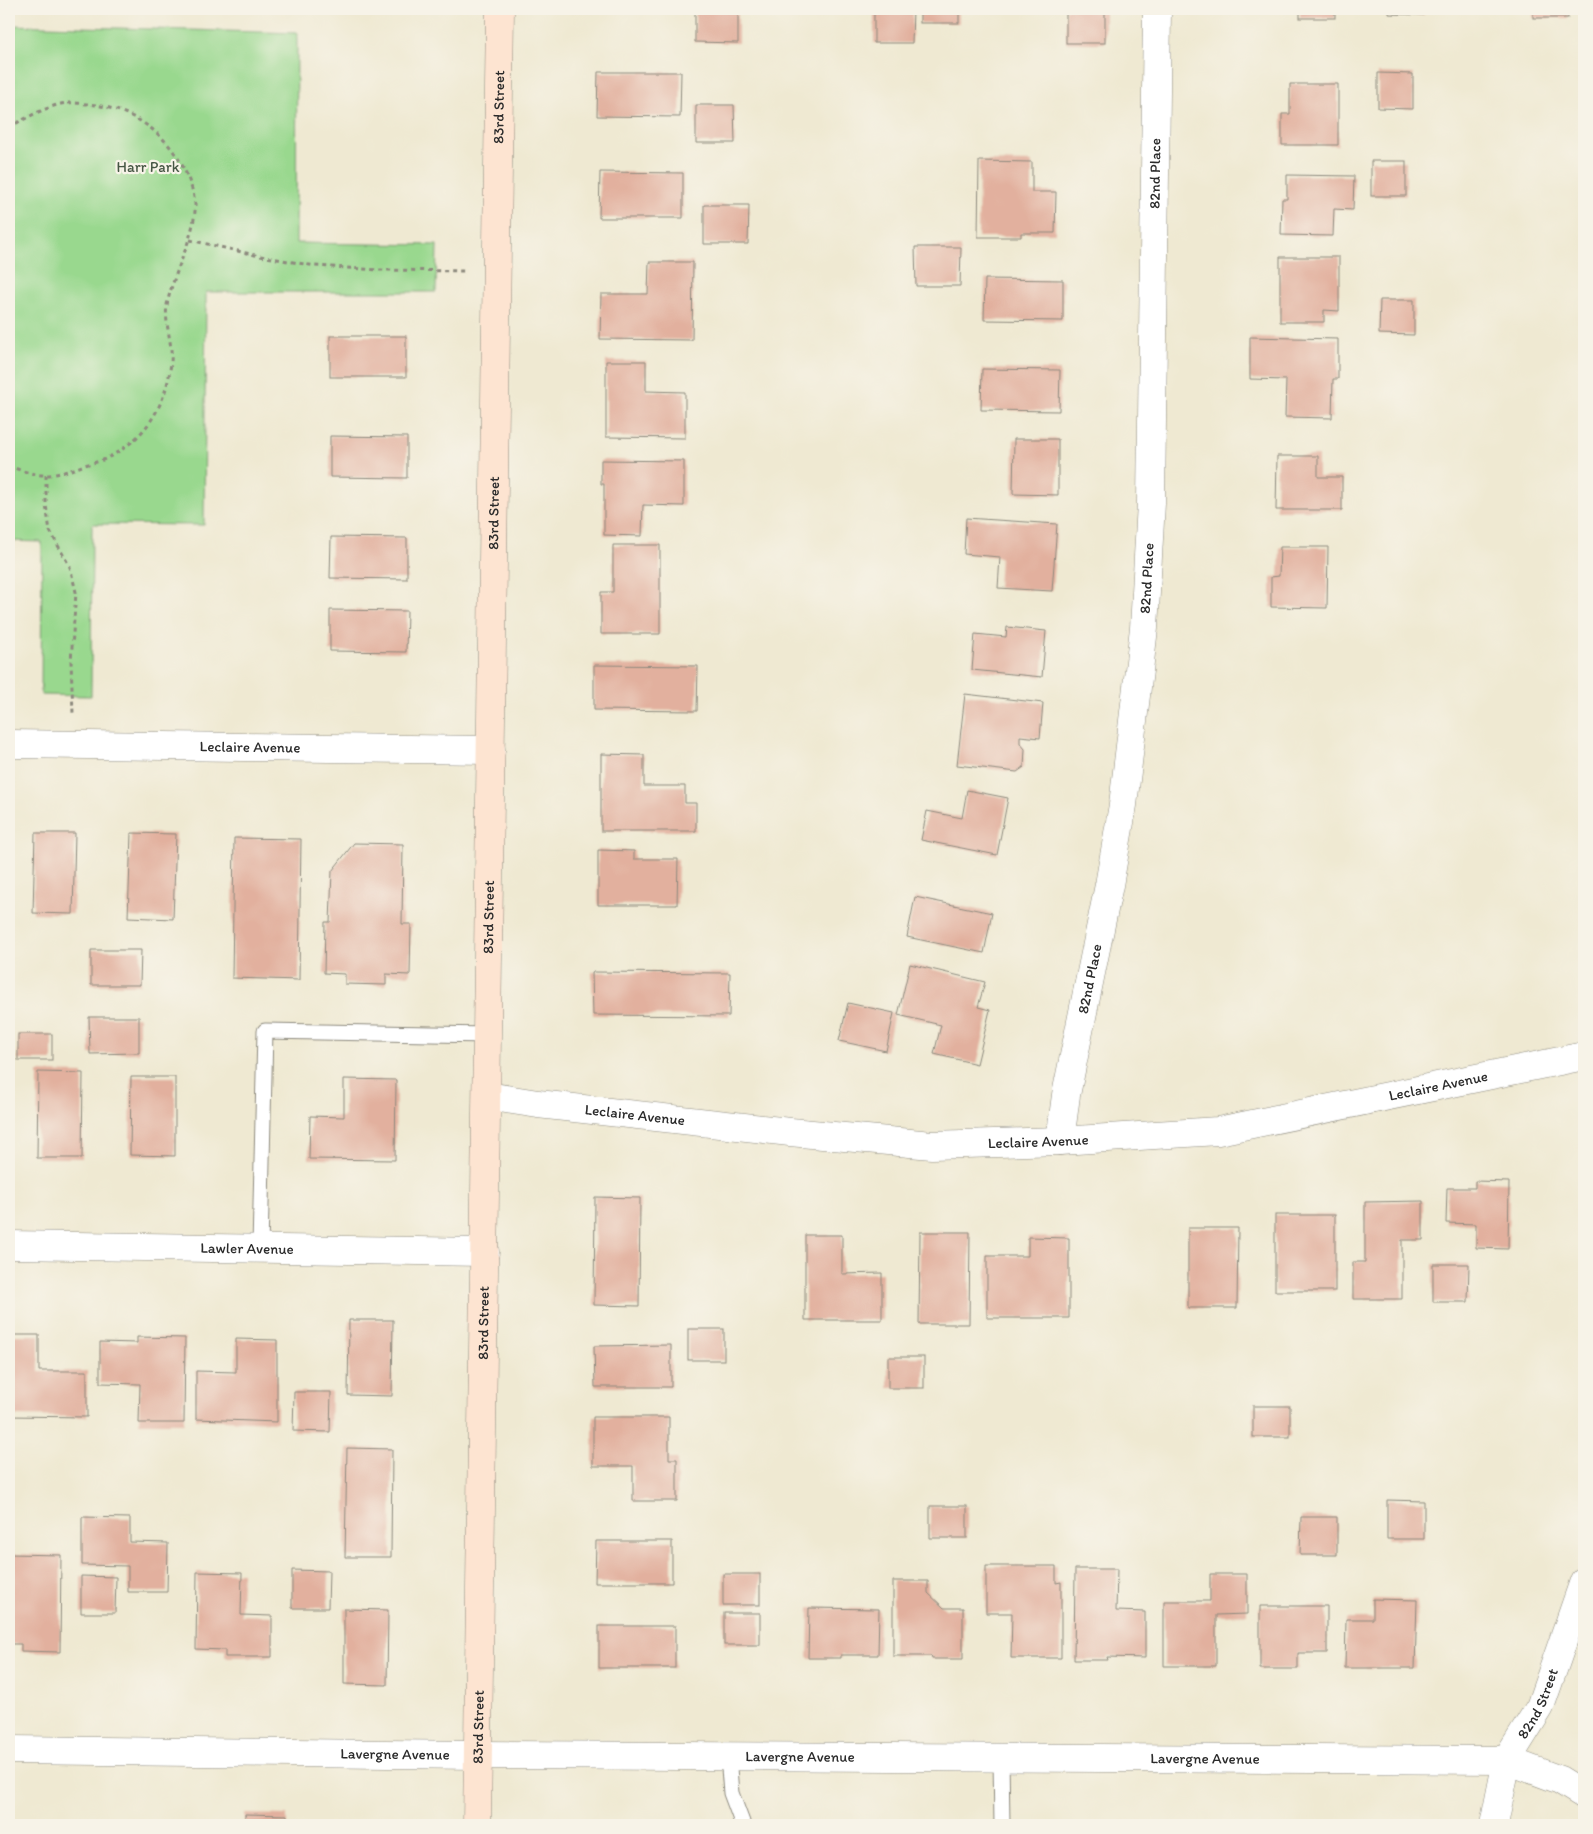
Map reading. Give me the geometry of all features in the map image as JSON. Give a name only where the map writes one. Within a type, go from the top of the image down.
[{"type":"street","name":"83rd Street","points":[[477,1825],[500,9]]},
{"type":"street","name":"82nd Place","points":[[1060,1141],[1066,1095],[1109,885],[1122,805],[1144,628],[1151,503],[1156,9]]},
{"type":"street","name":"Leclaire Avenue","points":[[9,744],[491,750]]},
{"type":"street","name":"Leclaire Avenue","points":[[487,1096],[538,1104],[790,1132],[932,1144],[1060,1141],[1218,1130],[1584,1056]]},
{"type":"street","name":"Lawler Avenue","points":[[9,1246],[485,1252]]},
{"type":"street","name":"82nd Street","points":[[1494,1825],[1507,1760],[1540,1707],[1584,1581]]},
{"type":"street","name":"Lavergne Avenue","points":[[9,1750],[478,1755],[1507,1760],[1560,1780],[1584,1795]]},
{"type":"lane","points":[[260,1248],[265,1031],[487,1035]]},
{"type":"lane","points":[[728,1756],[731,1793],[743,1825]]},
{"type":"lane","points":[[1001,1758],[1002,1825]]},
{"type":"path","points":[[9,127],[45,110],[69,103],[97,105],[124,111],[149,125],[171,146],[185,169],[193,189],[196,209],[190,240],[167,307],[171,360],[163,400],[154,417],[133,442],[107,458],[67,471],[46,475],[9,466]]},
{"type":"path","points":[[190,240],[315,266],[381,270],[497,271]]},
{"type":"path","points":[[46,475],[46,505],[50,531],[70,567],[76,592],[71,661],[74,745]]},
{"type":"green space","name":"Harr Park","points":[[9,25],[297,33],[296,243],[437,245],[436,292],[206,292],[204,525],[92,524],[91,696],[41,695],[42,542],[9,541]]},
{"type":"building","points":[[602,9],[690,9],[690,12],[602,11]]},
{"type":"building","points":[[695,9],[738,9],[738,43],[695,42]]},
{"type":"building","points":[[874,9],[913,9],[912,43],[874,43]]},
{"type":"building","points":[[920,9],[959,9],[959,23],[920,23]]},
{"type":"building","points":[[1066,9],[1105,9],[1105,43],[1066,43]]},
{"type":"building","points":[[1300,9],[1335,9],[1335,18],[1300,18]]},
{"type":"building","points":[[1389,9],[1424,9],[1424,15],[1389,14]]},
{"type":"building","points":[[1533,9],[1568,9],[1568,18],[1533,18]]},
{"type":"building","points":[[598,72],[681,72],[680,117],[597,116]]},
{"type":"building","points":[[1378,73],[1413,74],[1413,109],[1378,108]]},
{"type":"building","points":[[1290,84],[1338,84],[1338,145],[1282,145],[1282,114],[1290,114]]},
{"type":"building","points":[[696,105],[734,105],[735,143],[696,143]]},
{"type":"building","points":[[979,161],[1032,162],[1032,192],[1056,192],[1055,233],[1021,233],[1021,237],[978,237]]},
{"type":"building","points":[[1371,161],[1406,161],[1406,196],[1371,196]]},
{"type":"building","points":[[600,172],[683,173],[683,218],[599,218]]},
{"type":"building","points":[[1287,175],[1354,176],[1353,210],[1334,209],[1333,236],[1281,235],[1282,199],[1287,199]]},
{"type":"building","points":[[704,205],[749,205],[748,244],[704,244]]},
{"type":"building","points":[[915,247],[961,247],[960,286],[916,286]]},
{"type":"building","points":[[1280,257],[1339,257],[1339,311],[1324,310],[1324,322],[1280,322]]},
{"type":"building","points":[[649,262],[693,262],[692,340],[600,339],[601,294],[648,294]]},
{"type":"building","points":[[985,279],[1063,280],[1063,321],[984,320]]},
{"type":"building","points":[[1380,300],[1414,300],[1414,335],[1379,334]]},
{"type":"building","points":[[330,336],[406,336],[406,377],[330,377]]},
{"type":"building","points":[[1250,337],[1338,339],[1338,379],[1333,379],[1332,418],[1285,417],[1286,380],[1250,379]]},
{"type":"building","points":[[606,361],[646,361],[646,391],[685,392],[685,438],[606,437]]},
{"type":"building","points":[[982,369],[1060,370],[1059,411],[981,410]]},
{"type":"building","points":[[330,436],[407,437],[407,478],[330,477]]},
{"type":"building","points":[[1014,439],[1058,439],[1058,495],[1013,494]]},
{"type":"building","points":[[1277,456],[1318,456],[1318,477],[1342,477],[1342,510],[1276,510]]},
{"type":"building","points":[[601,460],[684,461],[684,506],[643,505],[642,536],[604,535],[604,484],[601,484]]},
{"type":"building","points":[[966,518],[1057,524],[1052,591],[998,588],[1000,557],[964,554]]},
{"type":"building","points":[[331,537],[407,538],[407,579],[330,578]]},
{"type":"building","points":[[613,545],[660,545],[660,634],[601,634],[601,592],[613,592]]},
{"type":"building","points":[[1280,547],[1328,547],[1327,608],[1271,607],[1271,577],[1279,576]]},
{"type":"building","points":[[330,610],[407,611],[406,652],[330,651]]},
{"type":"building","points":[[1007,627],[1046,631],[1042,677],[972,670],[975,634],[1006,637]]},
{"type":"building","points":[[594,665],[698,666],[697,711],[594,710]]},
{"type":"building","points":[[965,694],[1043,703],[1040,738],[1020,736],[1020,743],[1025,749],[1024,767],[1017,772],[957,765]]},
{"type":"building","points":[[601,754],[644,755],[644,786],[685,786],[685,803],[696,803],[696,831],[601,831]]},
{"type":"building","points":[[967,790],[1008,798],[997,855],[921,840],[927,811],[962,818]]},
{"type":"building","points":[[35,833],[75,833],[73,914],[33,913]]},
{"type":"building","points":[[131,833],[176,834],[173,919],[128,917]]},
{"type":"building","points":[[234,838],[301,839],[299,980],[232,978]]},
{"type":"building","points":[[354,843],[403,844],[402,924],[411,924],[410,975],[386,974],[386,985],[345,984],[345,974],[324,973],[325,922],[330,922],[332,871]]},
{"type":"building","points":[[598,850],[634,851],[634,859],[678,859],[677,905],[598,905]]},
{"type":"building","points":[[915,897],[992,913],[984,953],[907,937]]},
{"type":"building","points":[[91,950],[141,950],[140,985],[91,985]]},
{"type":"building","points":[[910,964],[985,982],[978,1007],[990,1010],[977,1064],[934,1054],[941,1025],[898,1015]]},
{"type":"building","points":[[592,972],[730,973],[729,1016],[593,1015]]},
{"type":"building","points":[[848,1003],[894,1013],[886,1051],[839,1041]]},
{"type":"building","points":[[89,1017],[139,1017],[139,1053],[90,1054]]},
{"type":"building","points":[[18,1034],[52,1034],[52,1060],[18,1060]]},
{"type":"building","points":[[38,1072],[83,1073],[82,1158],[37,1158]]},
{"type":"building","points":[[131,1077],[175,1077],[175,1156],[130,1155]]},
{"type":"building","points":[[344,1079],[396,1080],[395,1160],[309,1159],[310,1116],[344,1117]]},
{"type":"building","points":[[1475,1181],[1509,1182],[1508,1249],[1476,1248],[1476,1224],[1446,1223],[1447,1188],[1475,1188]]},
{"type":"building","points":[[595,1197],[640,1198],[639,1306],[594,1305]]},
{"type":"building","points":[[1423,1201],[1423,1240],[1402,1240],[1402,1299],[1353,1299],[1353,1262],[1365,1262],[1365,1202]]},
{"type":"building","points":[[1275,1215],[1335,1215],[1335,1291],[1275,1291]]},
{"type":"building","points":[[1188,1228],[1238,1228],[1237,1308],[1188,1308]]},
{"type":"building","points":[[920,1232],[970,1232],[969,1324],[919,1324]]},
{"type":"building","points":[[805,1235],[842,1235],[842,1274],[882,1273],[882,1320],[805,1320]]},
{"type":"building","points":[[1028,1237],[1069,1238],[1069,1318],[987,1318],[987,1256],[1028,1256]]},
{"type":"building","points":[[1433,1264],[1469,1264],[1468,1302],[1433,1302]]},
{"type":"building","points":[[349,1320],[393,1320],[392,1396],[348,1395]]},
{"type":"building","points":[[688,1329],[724,1329],[724,1360],[688,1360]]},
{"type":"building","points":[[9,1335],[39,1335],[39,1371],[87,1371],[87,1417],[9,1416]]},
{"type":"building","points":[[137,1337],[185,1338],[184,1423],[139,1423],[140,1384],[100,1383],[100,1342],[137,1343]]},
{"type":"building","points":[[236,1339],[277,1340],[277,1422],[196,1419],[196,1371],[236,1372]]},
{"type":"building","points":[[671,1345],[671,1387],[595,1387],[594,1346]]},
{"type":"building","points":[[888,1357],[924,1357],[924,1388],[888,1388]]},
{"type":"building","points":[[294,1392],[331,1392],[330,1432],[293,1431]]},
{"type":"building","points":[[1253,1406],[1290,1406],[1290,1437],[1253,1437]]},
{"type":"building","points":[[593,1417],[669,1417],[669,1459],[677,1459],[677,1501],[633,1501],[633,1466],[593,1466]]},
{"type":"building","points":[[347,1448],[392,1449],[391,1557],[345,1557]]},
{"type":"building","points":[[1387,1500],[1424,1501],[1424,1539],[1387,1539]]},
{"type":"building","points":[[930,1506],[967,1506],[967,1538],[930,1538]]},
{"type":"building","points":[[82,1517],[130,1518],[130,1542],[168,1543],[167,1592],[128,1592],[128,1566],[82,1565]]},
{"type":"building","points":[[1301,1517],[1337,1517],[1337,1555],[1300,1555]]},
{"type":"building","points":[[596,1541],[672,1541],[672,1583],[595,1583]]},
{"type":"building","points":[[9,1554],[61,1555],[60,1652],[21,1651],[21,1644],[9,1644]]},
{"type":"building","points":[[986,1566],[1056,1566],[1056,1583],[1061,1582],[1061,1658],[1011,1658],[1012,1613],[986,1613]]},
{"type":"building","points":[[1075,1569],[1117,1569],[1116,1611],[1145,1612],[1145,1658],[1107,1657],[1108,1660],[1074,1660]]},
{"type":"building","points":[[292,1570],[329,1571],[328,1608],[292,1608]]},
{"type":"building","points":[[197,1572],[242,1573],[241,1615],[272,1616],[272,1657],[225,1657],[225,1650],[196,1649]]},
{"type":"building","points":[[723,1574],[760,1574],[760,1605],[723,1605]]},
{"type":"building","points":[[1210,1574],[1247,1574],[1247,1614],[1216,1615],[1216,1666],[1164,1666],[1164,1601],[1210,1601]]},
{"type":"building","points":[[81,1576],[116,1577],[115,1613],[81,1613]]},
{"type":"building","points":[[893,1581],[928,1581],[928,1593],[944,1608],[963,1608],[963,1659],[932,1659],[931,1656],[893,1656]]},
{"type":"building","points":[[1373,1599],[1417,1600],[1415,1668],[1345,1668],[1346,1619],[1373,1619]]},
{"type":"building","points":[[1260,1606],[1327,1606],[1327,1653],[1298,1653],[1298,1669],[1260,1669]]},
{"type":"building","points":[[809,1608],[879,1609],[878,1655],[841,1655],[841,1658],[808,1658]]},
{"type":"building","points":[[344,1609],[388,1610],[387,1685],[344,1684]]},
{"type":"building","points":[[724,1613],[760,1613],[760,1645],[724,1645]]},
{"type":"building","points":[[599,1626],[675,1626],[675,1668],[599,1668]]},
{"type":"building","points":[[245,1814],[287,1815],[287,1825],[245,1825]]}]
